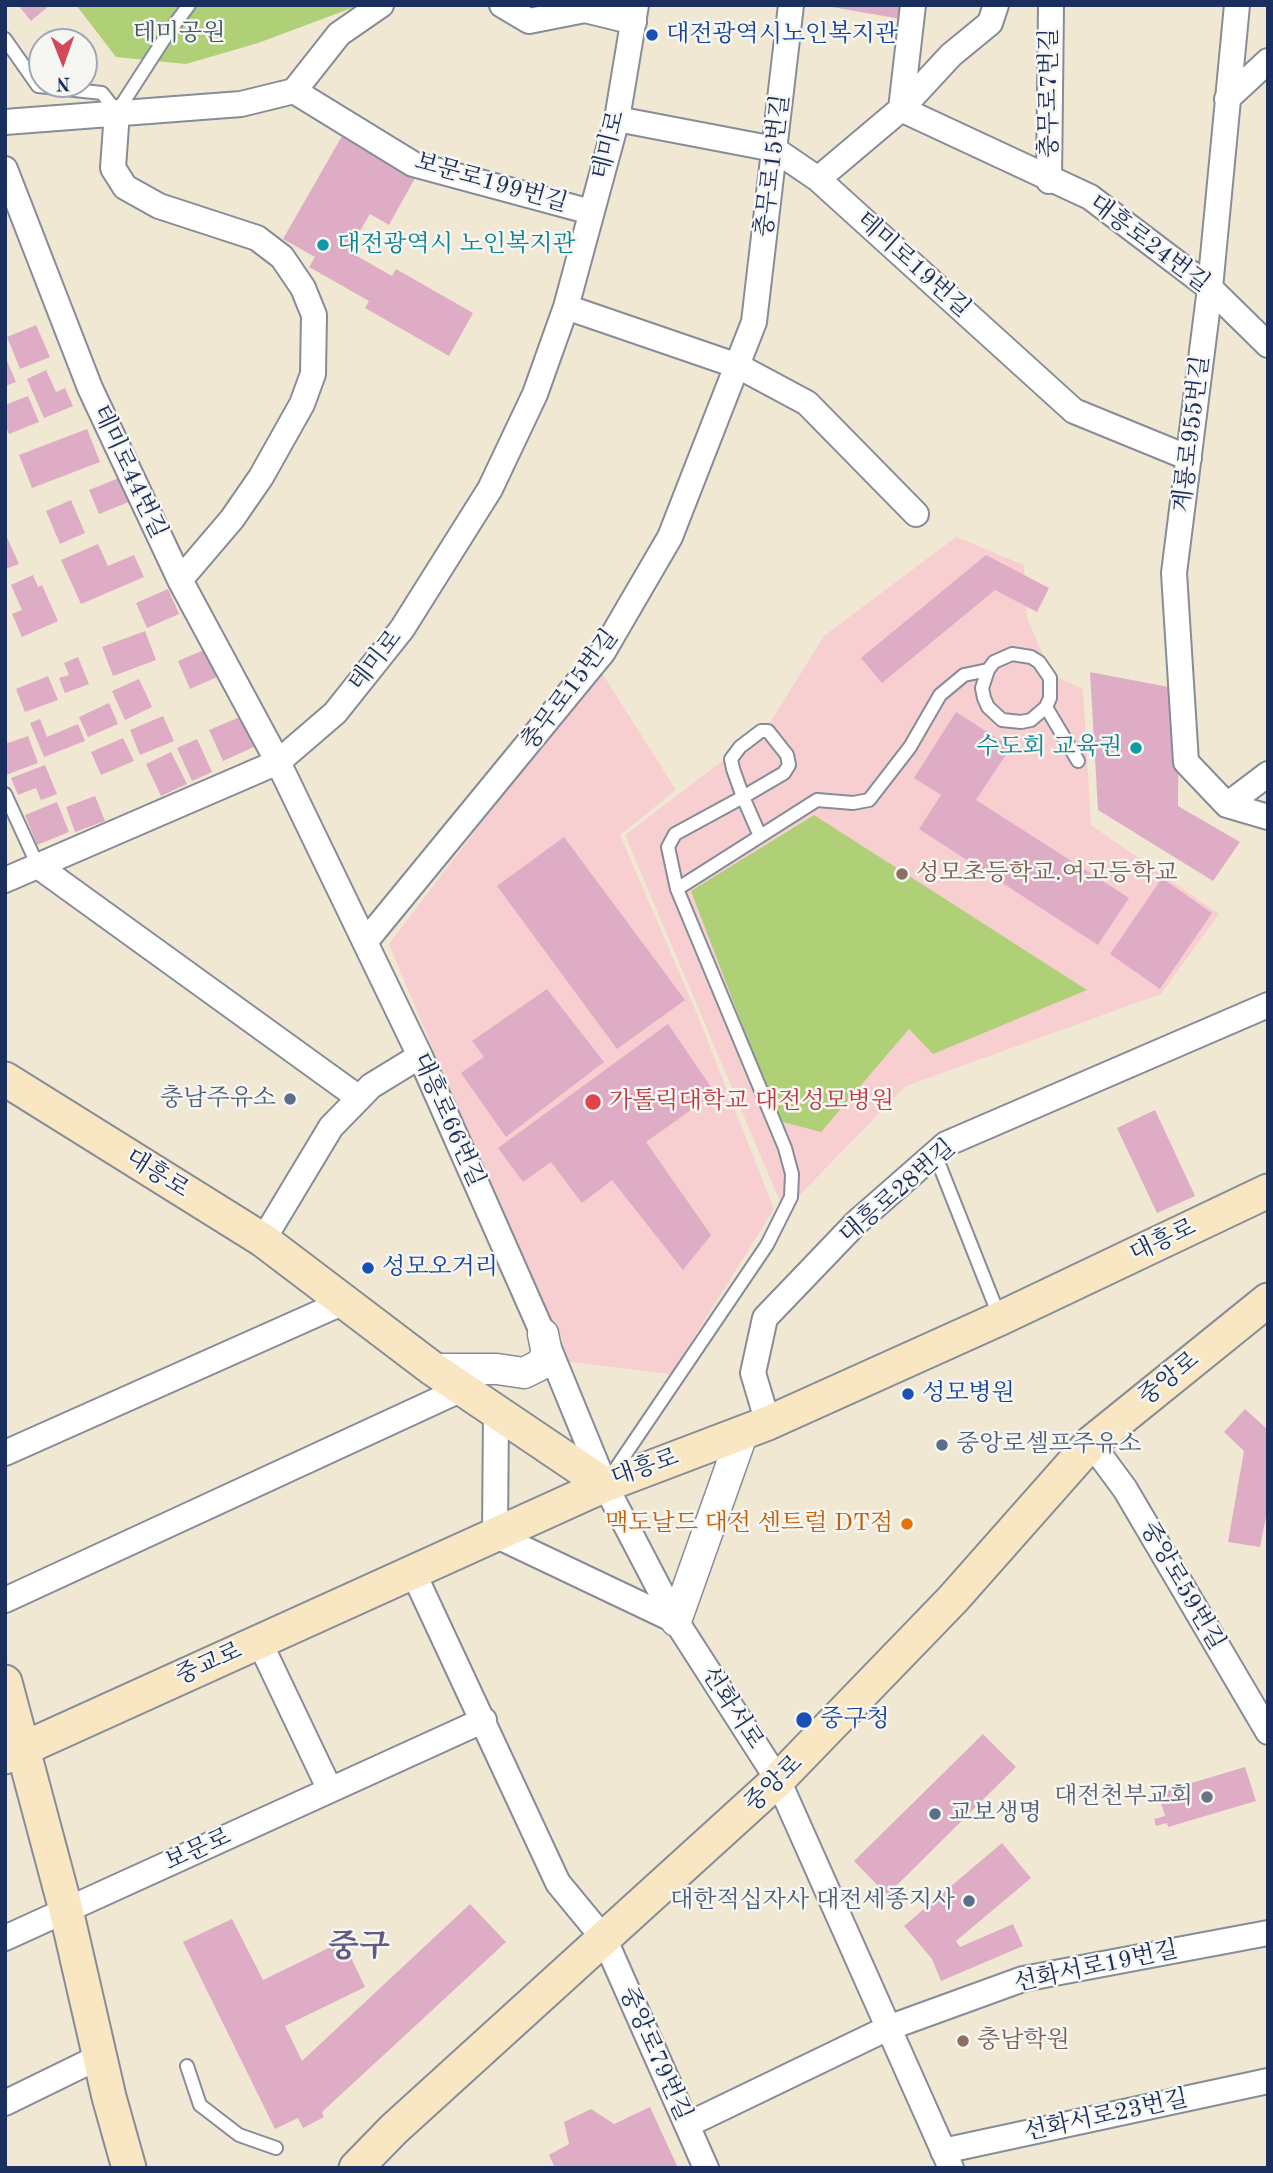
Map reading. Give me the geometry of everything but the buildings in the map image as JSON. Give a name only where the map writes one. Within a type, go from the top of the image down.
[{"type":"main road","name":"대흥로","points":[[5,1079],[263,1240],[433,1369],[605,1485],[756,1427],[1001,1318],[1268,1191]]},
{"type":"main road","name":"중앙로","points":[[356,2168],[394,2129],[778,1780],[953,1599],[1091,1443],[1268,1300]]},
{"type":"main road","name":"중교로","points":[[14,1753],[605,1485]]},
{"type":"main road","points":[[5,1682],[14,1753],[66,1910],[125,2166]]},
{"type":"street","points":[[5,122],[242,104],[295,91],[339,34],[381,5]]},
{"type":"street","name":"테미로","points":[[5,880],[278,762],[335,713],[402,629],[490,489],[535,394],[566,307],[617,119],[635,13],[585,10],[529,21],[502,5]]},
{"type":"street","name":"충무로15번길","points":[[365,942],[603,653],[670,537],[754,322],[791,5]]},
{"type":"street","points":[[901,109],[913,5]]},
{"type":"street","points":[[818,178],[901,109],[951,55],[990,23],[996,5]]},
{"type":"street","name":"충무로7번길","points":[[1049,181],[1051,5]]},
{"type":"street","name":"계룡로955번길","points":[[1227,805],[1186,762],[1174,573],[1210,288],[1237,5]]},
{"type":"street","points":[[1227,99],[1268,61]]},
{"type":"street","name":"보문로199번길","points":[[295,91],[413,164],[592,212]]},
{"type":"street","name":"대흥로24번길","points":[[901,109],[1049,181],[1090,197],[1210,288],[1268,345]]},
{"type":"street","points":[[117,112],[113,168],[125,187],[159,206],[257,239],[282,257],[303,288],[314,315],[313,374],[302,404],[239,509],[180,580]]},
{"type":"street","name":"테미로19번길","points":[[617,119],[774,149],[818,178],[1074,411],[1189,458]]},
{"type":"street","name":"테미로44번길","points":[[5,169],[90,388],[180,580],[278,762]]},
{"type":"street","points":[[566,307],[737,366],[807,403],[916,514]]},
{"type":"street","name":"대흥로66번길","points":[[278,762],[420,1056],[543,1334],[605,1485]]},
{"type":"street","points":[[1227,805],[1268,774]]},
{"type":"street","points":[[1227,805],[1268,817]]},
{"type":"street","points":[[38,866],[359,1098]]},
{"type":"street","name":"대흥로28번길","points":[[756,1427],[753,1373],[765,1318],[857,1222],[946,1144],[1268,1005]]},
{"type":"street","points":[[263,1240],[331,1127],[371,1086],[420,1056]]},
{"type":"street","points":[[5,1453],[344,1302]]},
{"type":"street","points":[[433,1369],[497,1369],[524,1373],[540,1365],[547,1354],[543,1334]]},
{"type":"street","points":[[5,1600],[462,1389]]},
{"type":"street","points":[[496,1411],[495,1535],[676,1620],[756,1427]]},
{"type":"street","name":"중앙로59번길","points":[[1091,1443],[1125,1489],[1268,1732]]},
{"type":"street","name":"선화서로","points":[[605,1485],[676,1620],[778,1780],[947,2160]]},
{"type":"street","points":[[413,1572],[558,1883],[605,1940]]},
{"type":"street","points":[[259,1641],[330,1790]]},
{"type":"street","name":"보문로","points":[[5,1938],[484,1720]]},
{"type":"street","name":"선화서로19번길","points":[[687,2125],[888,2028],[1023,1979],[1268,1933]]},
{"type":"street","name":"중앙로79번길","points":[[605,1940],[706,2168]]},
{"type":"street","points":[[5,2103],[101,2056]]},
{"type":"street","name":"선화서로23번길","points":[[947,2160],[1268,2081]]},
{"type":"lane","points":[[5,39],[38,86],[102,93],[117,112],[166,36],[190,5]]},
{"type":"lane","points":[[1012,654],[1021,654],[1039,662],[1050,678],[1050,698],[1046,707],[1031,720],[1002,720],[988,707],[984,698],[982,688],[988,670],[1002,657],[1012,654]]},
{"type":"lane","points":[[677,889],[817,800],[853,803],[869,800],[910,747],[940,695],[964,675],[988,670]]},
{"type":"lane","points":[[1046,707],[1078,761]]},
{"type":"lane","points":[[605,1485],[767,1245],[791,1197],[792,1174],[785,1148],[677,889],[668,847],[675,834],[743,797],[784,773],[789,765],[787,755],[768,731],[761,731],[740,747],[732,759],[743,797],[760,836]]},
{"type":"lane","points":[[5,794],[38,866]]},
{"type":"lane","points":[[935,1154],[1001,1318]]},
{"type":"lane","points":[[187,2066],[200,2105],[239,2135],[276,2148]]},
{"type":"shaded area","name":"성모초등학교.여고등학교","points":[[956,537],[1024,565],[1027,618],[1052,675],[1083,689],[1091,825],[1219,914],[1161,994],[906,1086],[784,1211],[625,835],[768,726],[824,636]]},
{"type":"shaded area","name":"가톨릭대학교 대전성모병원","points":[[602,673],[676,790],[620,835],[695,1009],[774,1209],[671,1374],[563,1361],[389,944],[491,810]]},
{"type":"green space","name":"테미공원","points":[[76,5],[360,5],[258,43],[186,64],[116,57],[98,34],[98,28],[94,28]]},
{"type":"green space","points":[[814,815],[1087,990],[933,1054],[909,1029],[821,1132],[779,1121],[691,891]]},
{"type":"place","name":"대전광역시노인복지관","points":[[652,35]]},
{"type":"place","name":"대전광역시 노인복지관","points":[[323,245]]},
{"type":"place","name":"수도회 교육권","points":[[1136,748]]},
{"type":"place","name":"성모초등학교.여고등학교","points":[[902,874]]},
{"type":"place","name":"충남주유소","points":[[290,1099]]},
{"type":"place","name":"가톨릭대학교 대전성모병원","points":[[593,1102]]},
{"type":"place","name":"성모오거리","points":[[368,1268]]},
{"type":"place","name":"성모병원","points":[[908,1394]]},
{"type":"place","name":"중앙로셀프주유소","points":[[942,1445]]},
{"type":"place","name":"맥도날드 대전 센트럴 DT점","points":[[907,1524]]},
{"type":"place","name":"중구청","points":[[804,1720]]},
{"type":"place","name":"대전천부교회","points":[[1207,1797]]},
{"type":"place","name":"교보생명","points":[[935,1814]]},
{"type":"place","name":"대한적십자사 대전세종지사","points":[[969,1901]]},
{"type":"place","name":"충남학원","points":[[963,2041]]},
{"type":"district","name":"중구","points":[[359,1948]]}]
